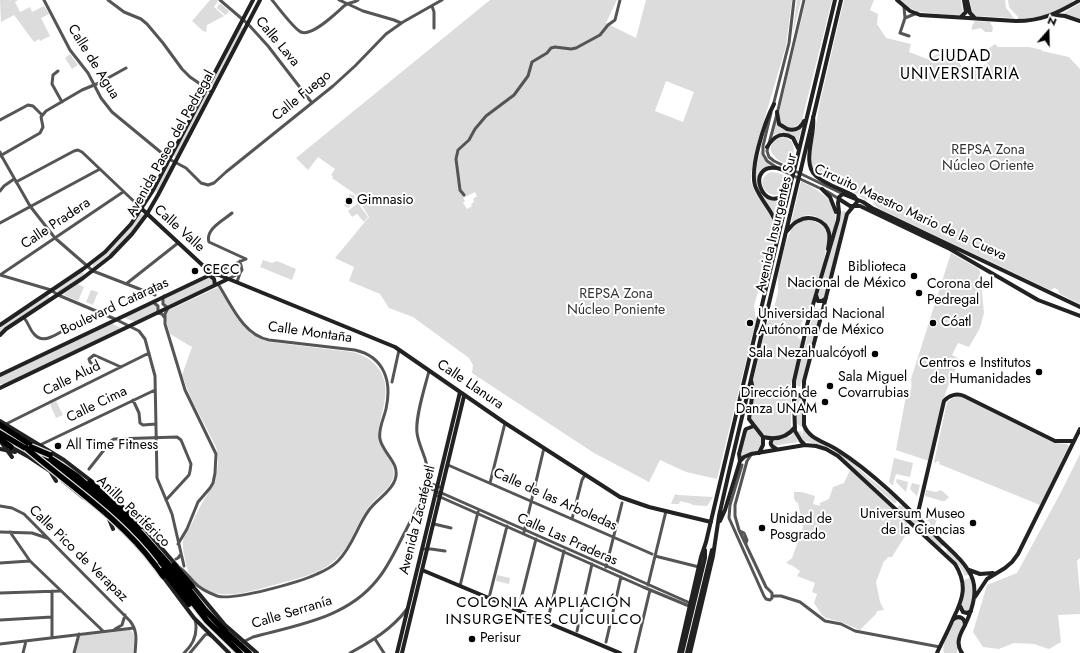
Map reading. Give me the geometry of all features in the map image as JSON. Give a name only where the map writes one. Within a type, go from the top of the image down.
[{"type":"highway","name":"Anillo Periférico","points":[[3,425],[77,476],[110,504],[141,533],[226,633],[249,653]]},
{"type":"highway","points":[[0,429],[72,478],[123,522],[139,537],[170,573],[207,621],[240,653]]},
{"type":"highway","name":"Anillo Periférico","points":[[0,434],[60,472],[118,521],[151,555],[200,617],[236,653]]},
{"type":"highway","points":[[0,434],[28,448],[78,479],[116,512],[142,537],[220,630],[246,653]]},
{"type":"highway","points":[[0,441],[9,448]]},
{"type":"highway","points":[[28,448],[107,514],[135,541],[156,565],[163,576]]},
{"type":"highway","points":[[28,448],[50,455],[105,494],[145,532],[192,586]]},
{"type":"highway","points":[[122,530],[151,555]]},
{"type":"street","name":"Calle de Agua","points":[[44,0],[70,50],[88,74],[103,101],[112,112],[175,162]]},
{"type":"street","points":[[108,0],[124,12],[141,19],[147,24],[182,69],[206,89],[212,92]]},
{"type":"street","name":"Calle Lava","points":[[220,0],[248,24],[268,46],[312,103]]},
{"type":"street","name":"Avenida Paseo del Pedregal","points":[[0,325],[87,266],[105,252],[117,241],[142,210],[252,0]]},
{"type":"street","name":"Avenida Paseo del Pedregal","points":[[0,335],[93,271],[123,245],[147,214],[158,195],[260,0]]},
{"type":"street","points":[[272,0],[297,29],[305,33],[310,32],[331,18],[346,4],[356,2],[358,0]]},
{"type":"street","points":[[339,0],[363,11],[401,23]]},
{"type":"street","name":"Calle Fuego","points":[[175,162],[186,168],[202,183],[208,185],[214,184],[226,172],[312,103],[355,66],[386,34],[401,23],[442,0]]},
{"type":"street","points":[[464,196],[460,190],[456,160],[458,150],[468,140],[486,116],[516,92],[528,76],[532,62],[547,54],[551,48],[576,48],[600,35],[608,25],[615,20],[620,0]]},
{"type":"street","name":"Circuito Maestro Mario de la Cueva","points":[[794,0],[789,43],[763,150],[767,161],[822,189],[850,206],[860,206],[950,249],[1024,293],[1056,308],[1080,316]]},
{"type":"street","points":[[767,147],[804,0]]},
{"type":"street","name":"Avenida Insurgentes Sur","points":[[678,653],[698,567],[711,522],[834,0]]},
{"type":"street","name":"Avenida Insurgentes Sur","points":[[690,653],[713,556],[727,479],[750,379],[841,0]]},
{"type":"street","points":[[897,0],[904,7],[917,13],[927,15],[1027,21],[1051,16],[1065,16],[1080,21]]},
{"type":"street","points":[[962,17],[966,12],[964,0]]},
{"type":"street","points":[[967,0],[970,13],[975,18]]},
{"type":"street","points":[[1051,16],[1080,0]]},
{"type":"street","points":[[432,6],[434,12],[434,28]]},
{"type":"street","points":[[904,7],[905,18],[900,33],[909,36]]},
{"type":"street","points":[[905,18],[917,13]]},
{"type":"street","points":[[126,68],[82,90],[42,115],[41,120],[43,128],[40,133],[0,154],[30,206],[55,238],[93,271],[155,295]]},
{"type":"street","points":[[58,71],[53,75],[52,84],[62,102]]},
{"type":"street","points":[[774,104],[766,120],[753,176],[756,188],[776,221],[778,241]]},
{"type":"street","points":[[0,120],[28,106],[33,106],[42,115]]},
{"type":"street","points":[[777,112],[780,125],[787,129],[794,130],[799,128],[802,124],[808,109]]},
{"type":"street","points":[[813,117],[814,128],[809,160],[812,170],[818,177],[853,195],[857,200],[855,206],[850,209],[847,214],[808,364],[804,386],[804,425],[806,432],[811,436],[840,451],[898,498],[949,549],[969,572],[973,582],[974,598],[971,611],[959,639],[960,652]]},
{"type":"street","points":[[767,147],[775,137],[780,134],[785,135],[792,137],[796,141],[798,154]]},
{"type":"street","name":"Circuito Maestro Mario de la Cueva","points":[[767,147],[769,157],[774,162],[986,261],[1080,307]]},
{"type":"street","name":"Calle Valle","points":[[15,180],[76,150],[81,151],[210,274]]},
{"type":"street","points":[[781,169],[771,168],[762,172],[759,180],[761,190],[766,196],[775,198],[784,195],[789,188]]},
{"type":"street","points":[[0,223],[100,169]]},
{"type":"street","points":[[0,192],[4,186],[15,180]]},
{"type":"street","points":[[822,189],[833,201],[838,220]]},
{"type":"street","name":"Calle Pradera","points":[[0,275],[123,192]]},
{"type":"street","points":[[152,192],[158,195]]},
{"type":"street","points":[[805,445],[797,437],[795,427],[794,385],[812,308],[838,220],[839,199],[843,194]]},
{"type":"street","points":[[839,212],[840,210],[844,209],[847,214]]},
{"type":"street","name":"Boulevard Cataratas","points":[[0,375],[210,274],[246,259],[209,242],[208,240],[211,230],[232,213]]},
{"type":"street","points":[[786,232],[801,219],[812,218],[820,221],[829,233],[827,260]]},
{"type":"street","points":[[126,284],[178,242]]},
{"type":"street","points":[[237,282],[241,272],[240,261]]},
{"type":"street","points":[[977,265],[980,262],[986,261]]},
{"type":"street","points":[[228,279],[241,272]]},
{"type":"street","points":[[210,274],[216,285]]},
{"type":"street","name":"Calle Llanura","points":[[210,274],[215,274],[237,282],[391,345],[464,396],[623,498],[642,505],[711,522]]},
{"type":"street","points":[[0,275],[50,290],[139,331]]},
{"type":"street","name":"Boulevard Cataratas","points":[[2,387],[228,279]]},
{"type":"street","name":"Calle Montaña","points":[[177,566],[183,569],[198,586],[208,593],[222,597],[241,596],[309,577],[327,569],[338,561],[346,552],[368,510],[392,485],[396,472],[394,462],[380,439],[381,426],[388,397],[388,384],[385,373],[379,364],[370,356],[355,350],[269,340],[257,336],[243,324],[216,285]]},
{"type":"street","points":[[816,295],[818,300],[822,301],[826,298]]},
{"type":"street","points":[[164,296],[163,301],[168,308],[164,317],[165,327],[185,390],[216,454],[213,483],[198,502],[187,529],[178,544]]},
{"type":"street","points":[[1056,308],[1064,306],[1066,303],[1064,300]]},
{"type":"street","points":[[153,302],[158,306],[158,312],[164,317]]},
{"type":"street","points":[[1071,313],[1074,308],[1080,307]]},
{"type":"street","points":[[812,308],[821,308],[822,313]]},
{"type":"street","points":[[24,318],[29,323],[34,334],[40,339],[52,337],[66,329]]},
{"type":"street","points":[[135,324],[146,339],[154,372],[157,478],[172,514],[184,566]]},
{"type":"street","points":[[392,382],[400,350]]},
{"type":"street","name":"Calle Alud","points":[[3,425],[149,353]]},
{"type":"street","points":[[95,367],[89,359],[94,354],[121,367]]},
{"type":"street","name":"Calle Serranía","points":[[243,642],[253,637],[333,614],[344,609],[362,596],[377,581],[388,565],[426,487],[428,467],[419,441],[417,428],[429,371]]},
{"type":"street","points":[[750,379],[753,390],[748,419],[763,437],[763,445],[759,453]]},
{"type":"street","points":[[794,385],[798,390],[804,386]]},
{"type":"street","name":"Calle Cima","points":[[40,445],[155,390]]},
{"type":"street","name":"Avenida Zacatépetl","points":[[402,653],[434,524],[449,438],[460,392]]},
{"type":"street","points":[[917,517],[944,401],[949,396],[956,394],[964,396],[1055,441],[1074,440]]},
{"type":"street","points":[[794,401],[796,396],[799,395],[804,398]]},
{"type":"street","name":"Avenida Zacatépetl","points":[[398,653],[408,607],[439,492],[448,465],[464,396]]},
{"type":"street","points":[[133,400],[139,413],[140,423],[143,425],[156,424]]},
{"type":"street","points":[[457,405],[462,406]]},
{"type":"street","points":[[0,420],[3,425],[40,445],[65,461],[116,500],[139,522],[225,625],[257,653]]},
{"type":"street","points":[[490,483],[505,423]]},
{"type":"street","points":[[754,426],[746,429],[745,431],[739,454],[741,463],[729,511],[729,518],[766,599],[770,600],[773,596],[781,596],[800,602],[825,621],[841,624],[855,631],[940,647]]},
{"type":"street","points":[[763,437],[772,438],[788,435],[795,427]]},
{"type":"street","points":[[974,598],[987,578],[1008,565],[1018,554],[1080,429]]},
{"type":"street","points":[[89,469],[112,440],[179,438],[191,464],[191,468],[189,475],[166,500]]},
{"type":"street","points":[[449,438],[454,440]]},
{"type":"street","points":[[772,438],[770,444],[772,447],[778,449]]},
{"type":"street","points":[[1068,441],[1071,445],[1070,449]]},
{"type":"street","points":[[718,524],[725,510],[744,457],[751,454],[805,445],[823,448],[838,456],[955,564],[961,576],[963,590],[960,606],[937,653]]},
{"type":"street","points":[[0,449],[9,448],[29,457],[50,471],[122,530],[163,576],[194,618],[229,653]]},
{"type":"street","points":[[9,448],[12,456]]},
{"type":"street","points":[[524,532],[544,448]]},
{"type":"street","points":[[751,454],[735,505],[735,516],[739,529],[759,573],[766,587],[773,596]]},
{"type":"street","points":[[741,463],[746,468]]},
{"type":"street","name":"Calle de las Arboledas","points":[[448,465],[654,555],[698,567]]},
{"type":"street","points":[[50,471],[56,481]]},
{"type":"street","points":[[572,520],[582,480],[585,475]]},
{"type":"street","points":[[427,482],[439,492]]},
{"type":"street","points":[[426,487],[439,492]]},
{"type":"street","points":[[76,492],[78,498]]},
{"type":"street","name":"Calle Las Praderas","points":[[439,492],[507,526],[524,532],[536,539],[592,564],[605,568],[622,577],[690,604]]},
{"type":"street","points":[[890,504],[894,506],[896,505],[898,498]]},
{"type":"street","points":[[605,568],[622,503]]},
{"type":"street","points":[[897,511],[898,505],[903,504]]},
{"type":"street","name":"Calle Pico de Verapaz","points":[[0,506],[24,514],[124,615],[134,628]]},
{"type":"street","points":[[460,586],[478,511]]},
{"type":"street","name":"Calle Las Praderas","points":[[478,511],[649,588]]},
{"type":"street","points":[[635,653],[649,588],[654,555],[666,511]]},
{"type":"street","points":[[109,519],[113,529]]},
{"type":"street","points":[[434,524],[450,528]]},
{"type":"street","points":[[489,598],[507,526]]},
{"type":"street","points":[[733,528],[736,530],[739,529],[744,533],[747,540],[746,543]]},
{"type":"street","points":[[32,533],[39,529]]},
{"type":"street","points":[[0,532],[32,533],[49,539]]},
{"type":"street","points":[[10,532],[30,561],[103,631]]},
{"type":"street","points":[[738,538],[739,535],[742,536]]},
{"type":"street","points":[[519,607],[536,539]]},
{"type":"street","name":"Avenida Insurgentes Sur","points":[[682,653],[705,558],[706,542]]},
{"type":"street","points":[[938,548],[943,548],[943,543]]},
{"type":"street","name":"Avenida Insurgentes Sur","points":[[687,653],[710,555],[714,545]]},
{"type":"street","points":[[423,549],[445,552]]},
{"type":"street","points":[[944,554],[945,550],[949,549]]},
{"type":"street","points":[[548,619],[564,551]]},
{"type":"street","points":[[176,559],[181,554]]},
{"type":"street","points":[[0,563],[30,561]]},
{"type":"street","points":[[577,631],[592,564]]},
{"type":"street","points":[[418,569],[620,653]]},
{"type":"street","points":[[969,572],[980,574],[997,572]]},
{"type":"street","points":[[961,576],[966,578],[969,572]]},
{"type":"street","points":[[755,576],[758,576],[759,573]]},
{"type":"street","points":[[606,642],[622,577]]},
{"type":"street","points":[[758,583],[760,580],[763,580]]},
{"type":"street","points":[[52,591],[52,637]]},
{"type":"street","points":[[0,593],[60,591]]},
{"type":"street","points":[[202,598],[203,593],[208,593]]},
{"type":"street","points":[[960,606],[960,609],[963,612],[967,613],[971,611]]},
{"type":"street","points":[[350,653],[375,639],[392,626],[408,607]]},
{"type":"street","points":[[113,630],[122,625],[124,615]]},
{"type":"street","points":[[0,620],[52,617]]},
{"type":"street","points":[[953,619],[957,617],[962,618],[965,621],[965,625]]},
{"type":"street","points":[[184,653],[191,646],[196,632],[197,626],[194,618]]},
{"type":"street","points":[[399,619],[405,620]]},
{"type":"street","points":[[0,644],[134,628],[136,637],[135,653]]},
{"type":"street","points":[[74,653],[79,634]]},
{"type":"street","points":[[190,653],[205,635],[208,634],[211,636]]},
{"type":"street","points":[[375,639],[384,653]]},
{"type":"street","points":[[23,653],[26,641]]},
{"type":"street","points":[[940,647],[942,653]]},
{"type":"green space","points":[[0,0],[18,0],[15,2],[20,12],[30,7],[32,12],[44,6],[49,14],[41,18],[50,36],[34,42],[14,15],[1,22]]},
{"type":"green space","points":[[210,0],[218,1],[214,7],[224,16],[207,25],[206,32],[192,21]]},
{"type":"green space","name":"REPSA Zona Núcleo Poniente","points":[[490,0],[617,0],[606,23],[636,38],[646,0],[792,0],[786,46],[758,141],[751,174],[751,182],[755,192],[774,222],[775,230],[773,247],[766,278],[759,288],[754,306],[756,320],[717,479],[686,472],[660,460],[649,482],[594,453],[472,373],[473,365],[469,358],[413,317],[389,308],[380,294],[349,281],[354,267],[335,258],[369,217],[355,194],[332,178],[333,176],[331,175],[335,169],[318,157],[308,170],[296,158]],"holes":[[[666,81],[694,92],[683,122],[655,111]],[[475,192],[477,196],[473,199],[474,202],[471,204],[472,206],[467,209],[463,203],[465,201],[463,198]]]},
{"type":"green space","points":[[797,0],[801,0],[792,37]]},
{"type":"green space","points":[[806,0],[832,0],[802,120],[794,127],[787,128],[781,124],[779,113]]},
{"type":"green space","name":"REPSA Zona Núcleo Oriente","points":[[844,0],[874,0],[870,10],[878,14],[877,24],[886,38],[911,44],[909,52],[930,60],[932,57],[941,52],[957,58],[964,71],[987,64],[990,56],[988,49],[995,44],[998,47],[1029,47],[1069,57],[1080,69],[1080,304],[1060,294],[1055,288],[1050,290],[882,210],[873,204],[875,201],[873,199],[868,198],[867,201],[852,191],[818,175],[814,171],[810,159],[820,102]]},
{"type":"green space","points":[[900,0],[961,0],[963,12],[959,16],[919,12],[910,8]]},
{"type":"green space","points":[[970,0],[1005,0],[1006,8],[1014,18],[977,16],[972,12]]},
{"type":"green space","points":[[1008,0],[1074,0],[1069,5],[1056,12],[1032,18],[1018,19],[1009,7]]},
{"type":"green space","points":[[1080,3],[1080,19],[1062,14]]},
{"type":"green space","points":[[221,4],[229,11],[225,15],[217,8],[218,5]]},
{"type":"green space","points":[[975,21],[990,22],[993,28],[992,32],[985,32],[981,28],[972,30],[972,26]]},
{"type":"green space","points":[[241,27],[244,29],[212,88],[210,88],[209,86]]},
{"type":"green space","points":[[70,54],[78,65],[72,69],[65,58]]},
{"type":"green space","points":[[206,92],[209,95],[175,157],[173,155]]},
{"type":"green space","points":[[776,121],[780,128],[787,131],[795,131],[802,127],[798,142],[789,134],[783,132],[772,136]]},
{"type":"green space","points":[[781,137],[785,137],[794,146],[790,166],[776,158],[771,149],[771,146],[775,141]]},
{"type":"green space","points":[[761,149],[763,158],[771,166],[760,173],[756,186],[755,170]]},
{"type":"green space","points":[[169,164],[171,166],[156,192],[155,190]]},
{"type":"green space","points":[[771,172],[788,177],[785,188],[780,194],[770,194],[763,186],[762,181],[765,176]]},
{"type":"green space","points":[[801,181],[821,193],[833,206],[836,218],[831,237],[825,224],[818,217],[808,215],[803,216],[791,223]]},
{"type":"green space","name":"Gimnasio","points":[[350,194],[355,196],[349,208],[344,206]]},
{"type":"green space","points":[[763,196],[774,200],[785,197],[779,224],[776,217]]},
{"type":"green space","points":[[358,203],[368,217],[364,222],[357,214],[352,217],[348,211]]},
{"type":"green space","points":[[842,211],[845,211],[845,214],[824,299],[820,299],[818,296]]},
{"type":"green space","points":[[140,214],[144,215],[118,248],[93,267],[93,264],[118,241]]},
{"type":"green space","points":[[811,219],[824,227],[827,233],[827,242],[823,266],[811,305],[802,322],[797,336],[802,342],[791,384],[791,430],[774,437],[766,436],[750,419],[755,393],[753,381],[766,325],[772,316],[778,292],[778,276],[786,242],[792,228],[797,223],[802,220]]},
{"type":"green space","points":[[951,253],[979,269],[984,313],[980,328],[969,347],[958,343],[952,355],[961,360],[954,372],[945,396],[929,461],[896,450],[906,396],[910,391],[911,379]]},
{"type":"green space","points":[[263,260],[272,263],[277,261],[296,269],[292,280],[260,267]]},
{"type":"green space","points":[[82,272],[85,275],[59,292],[56,291],[56,290]]},
{"type":"green space","points":[[210,276],[215,284],[169,306],[165,304],[165,298]]},
{"type":"green space","points":[[78,284],[84,287],[78,301],[64,295],[65,293]]},
{"type":"green space","points":[[218,287],[238,320],[251,333],[260,338],[269,342],[360,354],[378,368],[385,382],[386,390],[378,436],[383,449],[391,462],[394,474],[388,487],[374,500],[362,517],[346,548],[334,561],[316,572],[302,577],[256,590],[230,594],[218,594],[206,590],[196,583],[188,571],[185,561],[183,540],[214,480],[217,472],[218,456],[216,447],[190,396],[182,375],[192,347],[170,334],[165,317],[169,310]]},
{"type":"green space","points":[[91,290],[98,292],[93,305],[86,302]]},
{"type":"green space","points":[[48,295],[50,298],[0,333],[0,327]]},
{"type":"green space","points":[[153,304],[156,305],[158,311],[135,322],[125,318],[125,317]]},
{"type":"green space","points":[[815,308],[821,310],[822,314],[800,387],[795,385]]},
{"type":"green space","points":[[111,323],[121,328],[5,384],[0,384],[0,376]]},
{"type":"green space","points":[[959,396],[1054,443],[1067,444],[1069,446],[1040,505],[939,464],[940,462],[934,462],[947,402]]},
{"type":"green space","points":[[796,398],[802,398],[802,426],[807,435],[844,455],[868,477],[897,500],[896,503],[894,503],[829,447],[804,441],[797,432],[801,431],[802,437],[803,428],[796,423]]},
{"type":"green space","points":[[56,401],[63,415],[56,418],[50,404]]},
{"type":"green space","points":[[754,428],[762,437],[762,447],[758,451],[741,457],[740,455],[745,432]]},
{"type":"green space","points":[[793,431],[798,442],[773,446],[771,443],[772,440],[791,436]]},
{"type":"green space","points":[[1080,454],[1080,558],[1077,561],[1080,614],[1058,615],[1061,642],[1049,649],[1034,644],[1014,643],[999,649],[983,647],[973,632],[987,585],[1017,573]]},
{"type":"green space","points":[[894,458],[913,463],[910,477],[896,474],[893,486],[889,482]]},
{"type":"green space","points":[[850,470],[907,522],[907,526],[910,528],[892,557],[888,557],[884,561],[876,582],[880,602],[884,610],[877,611],[876,614],[860,630],[841,622],[826,618],[822,615],[814,603],[817,594],[812,592],[815,583],[797,576],[800,571],[786,563],[792,558],[803,527],[798,503],[794,498],[794,492],[802,492],[815,496],[813,504],[820,506],[820,503],[829,499],[833,487],[844,483]]},
{"type":"green space","points":[[897,479],[908,482],[906,492],[896,482]]},
{"type":"green space","points":[[912,483],[920,485],[917,496],[910,489]]},
{"type":"green space","points":[[926,490],[936,492],[941,490],[949,497],[945,501],[942,501],[925,496]]},
{"type":"green space","points":[[675,494],[713,497],[707,506],[692,505],[680,501],[679,504],[671,504]]},
{"type":"green space","points":[[900,505],[903,506],[943,544],[941,548],[898,509]]},
{"type":"green space","points":[[935,512],[939,513],[934,528],[930,526],[930,523],[927,520],[930,514]]},
{"type":"green space","points":[[949,550],[969,574],[965,576],[960,567],[946,552]]},
{"type":"green space","points":[[497,575],[510,578],[509,584],[496,581]]},
{"type":"green space","points":[[970,578],[973,592],[970,610],[966,612],[961,608],[964,594],[964,580]]},
{"type":"green space","points":[[958,618],[964,623],[957,639],[957,653],[944,653],[943,649],[947,634],[952,624]]},
{"type":"green space","points":[[130,630],[134,635],[133,653],[75,653],[80,636]]},
{"type":"place","name":"Gimnasio","points":[[349,201]]},
{"type":"place","name":"CECC","points":[[195,271]]},
{"type":"place","name":"Biblioteca Nacional de México","points":[[914,276]]},
{"type":"place","name":"Corona del Pedregal","points":[[919,293]]},
{"type":"place","name":"Universidad Nacional Autónoma de México","points":[[750,323]]},
{"type":"place","name":"Cóatl","points":[[933,323]]},
{"type":"place","name":"Sala Nezahualcóyotl","points":[[875,354]]},
{"type":"place","name":"Centros e Institutos de Humanidades","points":[[1039,372]]},
{"type":"place","name":"Sala Miguel Covarrubias","points":[[830,386]]},
{"type":"place","name":"Dirección de Danza UNAM","points":[[825,402]]},
{"type":"place","name":"All Time Fitness","points":[[58,446]]},
{"type":"place","name":"Universum Museo de la Ciencias","points":[[973,523]]},
{"type":"place","name":"Unidad de Posgrado","points":[[762,528]]},
{"type":"place","name":"Perisur","points":[[472,639]]},
{"type":"district","name":"CIUDAD UNIVERSITARIA","points":[[960,66]]},
{"type":"district","name":"COLONIA AMPLIACIÓN INSURGENTES CUICUILCO","points":[[544,612]]}]
